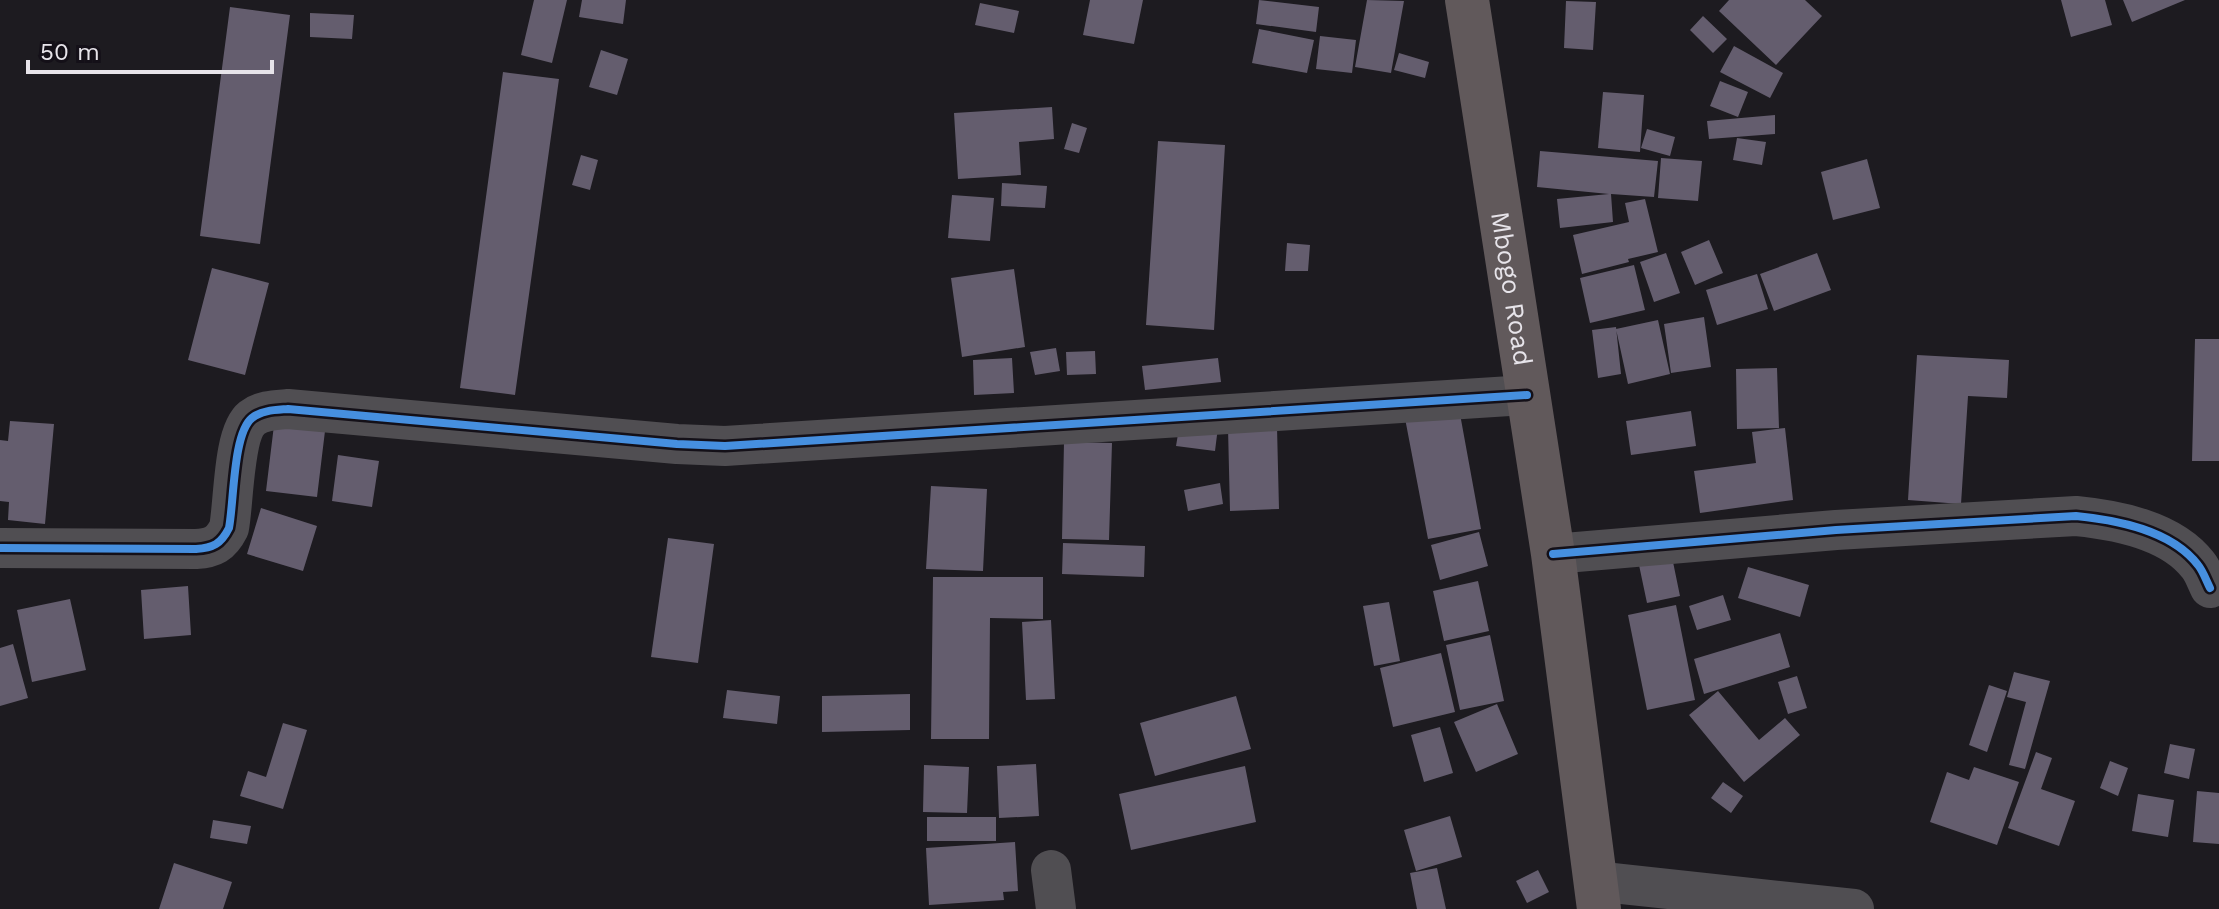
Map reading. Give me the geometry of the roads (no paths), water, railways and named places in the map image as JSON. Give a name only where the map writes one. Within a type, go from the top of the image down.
[{"type":"main road","name":"Mbogo Road","points":[[1467,0],[1553,554],[1597,895]]},
{"type":"street","points":[[0,548],[196,549],[216,546],[229,528],[242,429],[252,418],[269,411],[288,409],[725,446],[1527,395]]},
{"type":"street","points":[[1553,554],[1836,530],[2076,516],[2106,519],[2144,530],[2177,545],[2199,565],[2210,588]]},
{"type":"street","points":[[1051,870],[1056,909]]},
{"type":"street","points":[[1597,895],[1854,909]]}]
